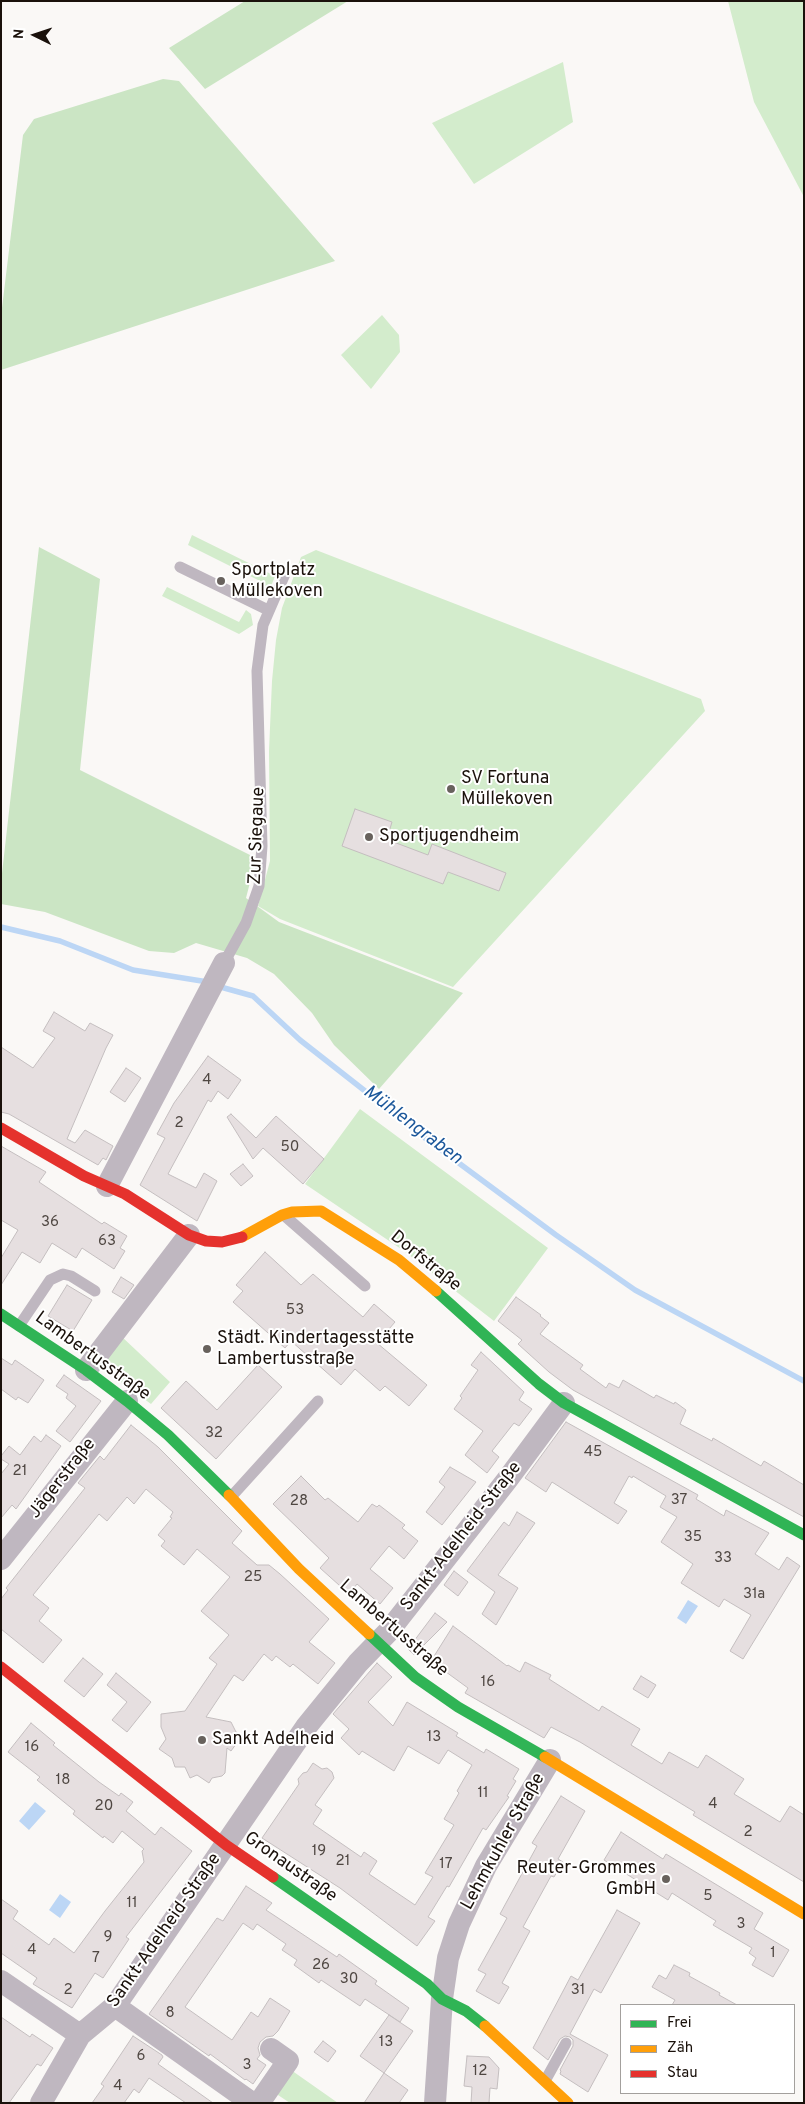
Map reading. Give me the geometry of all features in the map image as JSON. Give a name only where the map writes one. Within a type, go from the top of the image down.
[{"type":"street","name":"Zur Siegaue","points":[[106,1186],[224,963]]},
{"type":"street","name":"Dorfstraße","points":[[1,1128],[84,1176],[125,1194],[189,1234],[213,1242],[239,1239],[282,1215],[304,1211],[321,1212],[358,1232],[399,1260],[483,1332],[539,1384],[564,1403],[804,1535]]},
{"type":"street","points":[[86,1370],[189,1234]]},
{"type":"street","name":"Lambertusstraße","points":[[1,1314],[86,1370],[168,1435],[231,1497],[299,1569],[415,1677],[458,1707],[550,1760],[804,1914]]},
{"type":"street","name":"Jägerstraße","points":[[1,1559],[127,1401]]},
{"type":"street","name":"Sankt-Adelheid-Straße","points":[[41,2103],[80,2035],[116,2006],[329,1696],[388,1632],[564,1403]]},
{"type":"street","name":"Gronaustraße","points":[[1,1668],[226,1844],[427,1984],[442,1999],[466,2011],[545,2081],[555,2098],[568,2103]]},
{"type":"street","name":"Lehmkuhler Straße","points":[[435,2103],[442,1999],[448,1958],[459,1924],[472,1894],[550,1760]]},
{"type":"street","points":[[1,1981],[80,2035]]},
{"type":"street","points":[[116,2006],[252,2103]]},
{"type":"street","points":[[259,2103],[288,2061],[271,2049]]},
{"type":"lane","points":[[180,567],[268,610]]},
{"type":"lane","name":"Zur Siegaue","points":[[224,963],[246,922],[259,886],[262,846],[257,671],[263,625],[285,574]]},
{"type":"lane","points":[[282,1215],[365,1286]]},
{"type":"lane","points":[[19,1326],[50,1280],[63,1274],[71,1276],[95,1291]]},
{"type":"lane","points":[[231,1497],[318,1401]]},
{"type":"lane","points":[[545,2081],[566,2043]]},
{"type":"green space","points":[[245,1],[348,1],[205,89],[169,48]]},
{"type":"green space","points":[[728,1],[804,1],[804,197],[754,102]]},
{"type":"green space","points":[[563,62],[573,122],[474,184],[432,123]]},
{"type":"green space","points":[[163,79],[179,81],[335,261],[1,370],[1,316],[23,135],[34,119]]},
{"type":"green space","points":[[382,315],[399,335],[400,352],[371,389],[341,355]]},
{"type":"green space","points":[[192,535],[275,576],[270,589],[260,596],[255,594],[262,582],[188,545]]},
{"type":"green space","points":[[39,547],[100,579],[80,770],[254,857],[254,867],[246,898],[279,922],[463,993],[379,1089],[334,1045],[312,1013],[274,974],[247,958],[196,943],[174,953],[149,951],[45,912],[1,904],[1,882]]},
{"type":"green space","name":"SV Fortuna Müllekoven","points":[[316,550],[701,699],[705,711],[453,987],[280,919],[258,906],[270,861],[269,751],[276,640],[282,608],[301,557]]},
{"type":"green space","points":[[167,587],[239,622],[246,610],[251,614],[253,625],[239,634],[162,596]]},
{"type":"green space","points":[[360,1109],[548,1248],[494,1321],[404,1251],[305,1184]]},
{"type":"green space","points":[[121,1336],[170,1382],[151,1404],[110,1374],[107,1354]]},
{"type":"green space","points":[[291,2070],[338,2103],[290,2103],[275,2093]]},
{"type":"water","points":[[688,1600],[698,1606],[686,1624],[677,1618]]},
{"type":"water","points":[[35,1802],[46,1811],[29,1830],[19,1821]]},
{"type":"water","points":[[60,1894],[71,1902],[60,1918],[49,1910]]},
{"type":"building","points":[[355,809],[392,822],[389,832],[394,834],[391,841],[428,855],[432,844],[506,873],[499,891],[448,872],[443,884],[342,846]]},
{"type":"building","points":[[54,1012],[85,1031],[90,1023],[113,1035],[67,1139],[75,1143],[85,1130],[113,1146],[106,1160],[103,1158],[98,1165],[9,1114],[1,1112],[1,1047],[33,1068],[55,1038],[43,1031]]},
{"type":"building","points":[[208,1056],[241,1080],[228,1099],[218,1091],[211,1102],[208,1100],[168,1174],[196,1188],[204,1173],[217,1181],[197,1221],[140,1185],[165,1138],[157,1134],[174,1103]]},
{"type":"building","points":[[126,1068],[141,1078],[125,1102],[110,1092]]},
{"type":"building","points":[[231,1114],[256,1138],[276,1116],[324,1159],[303,1184],[263,1148],[253,1159],[227,1117]]},
{"type":"building","points":[[1,1146],[46,1172],[39,1182],[102,1224],[104,1222],[127,1236],[120,1248],[125,1251],[114,1269],[82,1248],[76,1258],[52,1243],[40,1263],[22,1252],[1,1285],[1,1258],[18,1230],[1,1220]]},
{"type":"building","points":[[243,1164],[253,1176],[241,1186],[230,1174]]},
{"type":"building","points":[[265,1252],[301,1285],[313,1274],[363,1317],[374,1304],[395,1322],[377,1343],[427,1385],[409,1406],[385,1386],[380,1391],[355,1369],[341,1385],[291,1341],[285,1348],[233,1302],[243,1291],[236,1285]]},
{"type":"building","points":[[121,1277],[134,1285],[124,1299],[112,1292]]},
{"type":"building","points":[[67,1285],[92,1300],[73,1331],[48,1316]]},
{"type":"building","points":[[516,1297],[549,1323],[540,1334],[583,1365],[580,1369],[606,1388],[609,1383],[619,1388],[623,1380],[654,1398],[656,1395],[674,1404],[675,1402],[686,1410],[680,1424],[712,1441],[713,1438],[761,1466],[764,1461],[804,1485],[804,1517],[573,1390],[549,1372],[518,1344],[522,1340],[498,1321]]},
{"type":"building","points":[[481,1352],[524,1392],[519,1400],[532,1409],[519,1426],[514,1423],[492,1451],[499,1457],[487,1473],[465,1455],[483,1431],[454,1409],[462,1398],[460,1396],[478,1370],[471,1365]]},
{"type":"building","points":[[1,1358],[12,1365],[15,1360],[44,1380],[28,1403],[18,1397],[16,1400],[1,1389]]},
{"type":"building","points":[[258,1365],[282,1387],[216,1459],[161,1408],[186,1381],[217,1410]]},
{"type":"building","points":[[64,1375],[101,1401],[70,1442],[56,1431],[76,1406],[66,1398],[68,1394],[56,1386]]},
{"type":"building","points":[[566,1422],[698,1495],[696,1499],[724,1516],[726,1510],[769,1533],[755,1554],[779,1570],[787,1557],[800,1566],[743,1659],[730,1651],[751,1615],[724,1599],[719,1607],[681,1583],[693,1564],[661,1542],[677,1517],[660,1507],[666,1496],[633,1476],[632,1478],[629,1476],[614,1503],[627,1511],[618,1524],[552,1482],[546,1492],[525,1478]]},
{"type":"building","points":[[131,1425],[158,1447],[242,1531],[232,1543],[257,1565],[269,1565],[329,1619],[309,1642],[335,1663],[318,1684],[293,1664],[290,1667],[276,1656],[272,1661],[264,1654],[243,1681],[234,1675],[206,1717],[231,1722],[236,1732],[242,1736],[231,1751],[227,1748],[225,1773],[222,1776],[212,1778],[209,1783],[197,1775],[190,1778],[185,1767],[175,1767],[172,1758],[159,1749],[166,1739],[161,1727],[161,1714],[185,1711],[217,1664],[209,1658],[229,1635],[201,1611],[230,1577],[197,1549],[184,1565],[161,1546],[165,1541],[158,1535],[172,1518],[170,1517],[173,1512],[146,1489],[134,1504],[127,1497],[107,1521],[99,1514],[33,1595],[49,1608],[39,1621],[62,1640],[43,1663],[1,1629],[1,1599],[8,1590],[6,1588],[85,1488],[78,1483],[100,1456],[104,1460]]},
{"type":"building","points":[[46,1435],[61,1446],[16,1509],[12,1505],[1,1518],[1,1474],[9,1464],[1,1459],[1,1456],[9,1446],[20,1455],[34,1436],[41,1442]]},
{"type":"building","points":[[450,1467],[476,1482],[442,1525],[426,1512],[445,1487],[439,1482]]},
{"type":"building","points":[[301,1476],[325,1500],[328,1498],[358,1522],[372,1504],[377,1507],[379,1505],[405,1525],[402,1528],[418,1541],[404,1559],[389,1546],[370,1569],[393,1588],[380,1604],[357,1584],[349,1594],[320,1568],[329,1558],[273,1504]]},
{"type":"building","points":[[517,1512],[535,1523],[498,1575],[518,1588],[496,1625],[482,1614],[495,1592],[467,1571],[504,1522],[509,1526]]},
{"type":"building","points":[[454,1571],[468,1582],[458,1596],[444,1585]]},
{"type":"building","points":[[435,1613],[447,1622],[414,1655],[408,1649]]},
{"type":"building","points":[[453,1626],[507,1666],[520,1672],[525,1662],[551,1675],[549,1679],[599,1711],[602,1706],[640,1729],[631,1745],[662,1764],[669,1752],[698,1768],[706,1755],[744,1779],[734,1794],[780,1822],[790,1806],[804,1815],[804,1882],[693,1815],[695,1812],[580,1742],[551,1727],[544,1738],[465,1693],[468,1688],[431,1661]]},
{"type":"building","points":[[83,1658],[103,1674],[84,1697],[64,1681]]},
{"type":"building","points":[[377,1663],[392,1677],[368,1702],[393,1726],[407,1702],[458,1733],[456,1736],[484,1753],[486,1749],[519,1769],[513,1779],[516,1781],[507,1796],[509,1797],[486,1830],[483,1828],[449,1887],[447,1886],[428,1917],[435,1921],[417,1946],[340,1888],[262,1838],[299,1784],[298,1779],[303,1773],[307,1772],[313,1763],[322,1769],[327,1768],[332,1772],[334,1778],[315,1805],[322,1810],[313,1824],[361,1857],[364,1852],[377,1861],[369,1874],[415,1905],[433,1877],[425,1873],[454,1825],[444,1819],[472,1765],[448,1750],[439,1764],[408,1746],[394,1771],[362,1751],[359,1755],[341,1738],[349,1729],[333,1714]]},
{"type":"building","points":[[116,1673],[151,1702],[127,1732],[112,1720],[127,1702],[107,1685]]},
{"type":"building","points":[[641,1676],[656,1685],[648,1698],[633,1689]]},
{"type":"building","points":[[31,1723],[55,1743],[53,1745],[99,1782],[119,1796],[121,1793],[133,1802],[126,1811],[155,1835],[161,1827],[192,1851],[126,1937],[129,1939],[103,1978],[95,1973],[72,2008],[33,1984],[37,1978],[1,1953],[1,1899],[18,1911],[13,1919],[49,1945],[54,1938],[74,1953],[144,1862],[142,1851],[144,1849],[122,1831],[113,1843],[104,1836],[103,1838],[73,1814],[75,1811],[37,1780],[40,1777],[8,1752]]},
{"type":"building","points":[[561,1796],[585,1811],[558,1859],[563,1862],[554,1877],[551,1876],[523,1927],[530,1931],[502,1983],[509,1987],[499,2004],[476,1991],[486,1974],[478,1970],[507,1918],[500,1914],[537,1846],[532,1843]]},
{"type":"building","points":[[621,1832],[663,1859],[666,1854],[763,1913],[754,1929],[789,1950],[773,1977],[752,1965],[756,1958],[749,1953],[752,1948],[713,1925],[716,1921],[672,1893],[668,1900],[604,1860]]},
{"type":"building","points":[[246,1886],[272,1903],[266,1910],[337,1957],[339,1954],[377,1981],[375,1984],[409,2008],[400,2022],[365,1999],[360,2006],[321,1980],[319,1983],[294,1965],[297,1960],[282,1950],[286,1944],[257,1924],[253,1930],[243,1923],[185,2007],[232,2040],[251,2012],[258,2017],[270,1998],[290,2011],[278,2031],[273,2036],[266,2037],[260,2042],[258,2048],[260,2055],[257,2059],[266,2065],[253,2084],[149,2014],[217,1918],[223,1921]]},
{"type":"building","points":[[617,1910],[640,1923],[601,1993],[594,1989],[570,2034],[608,2055],[588,2092],[560,2074],[560,2070],[573,2046],[573,2040],[570,2037],[565,2036],[560,2039],[548,2060],[533,2048],[571,1976],[578,1980]]},
{"type":"building","points":[[674,1965],[690,1973],[689,1976],[720,1993],[719,1995],[735,2004],[673,2004],[675,2000],[652,1987],[659,1975],[666,1979]]},
{"type":"building","points":[[389,2015],[413,2031],[384,2073],[360,2056]]},
{"type":"building","points":[[1,2017],[30,2037],[32,2034],[53,2048],[41,2066],[37,2064],[9,2103],[1,2103]]},
{"type":"building","points":[[133,2036],[162,2055],[163,2057],[158,2064],[213,2103],[186,2103],[149,2078],[139,2093],[134,2089],[124,2103],[92,2103],[104,2086],[101,2084]]},
{"type":"building","points":[[323,2041],[336,2051],[328,2062],[314,2052]]},
{"type":"building","points":[[467,2056],[489,2057],[499,2068],[497,2089],[490,2088],[489,2103],[471,2103],[472,2087],[464,2086]]},
{"type":"building","points":[[384,2073],[408,2090],[399,2103],[364,2103]]},
{"type":"waterway","name":"Mühlengraben","points":[[1,927],[60,941],[133,970],[208,982]]},
{"type":"waterway","name":"Mühlengraben","points":[[217,986],[253,996],[300,1040],[425,1138],[556,1235],[635,1290],[804,1381]]},
{"type":"traffic: fast","points":[[436,1291],[539,1384],[564,1403],[804,1535]]},
{"type":"traffic: fast","points":[[1,1314],[86,1370],[127,1401],[168,1435],[229,1495]]},
{"type":"traffic: fast","points":[[369,1634],[415,1677],[458,1707],[545,1757]]},
{"type":"traffic: fast","points":[[273,1877],[427,1984],[442,1999],[466,2011],[485,2026]]},
{"type":"traffic: slow","points":[[242,1237],[282,1215],[292,1212],[321,1211],[399,1260],[436,1291]]},
{"type":"traffic: slow","points":[[229,1495],[299,1569],[369,1634]]},
{"type":"traffic: slow","points":[[545,1757],[804,1914]]},
{"type":"traffic: slow","points":[[485,2026],[568,2103]]},
{"type":"traffic: jam","points":[[1,1128],[84,1176],[125,1194],[189,1235],[206,1241],[222,1242],[242,1237]]},
{"type":"traffic: jam","points":[[1,1667],[226,1845],[273,1877]]},
{"type":"place","name":"Sportplatz Müllekoven","points":[[221,581]]},
{"type":"place","name":"SV Fortuna Müllekoven","points":[[451,789]]},
{"type":"place","name":"Sportjugendheim","points":[[369,837]]},
{"type":"place","name":"Städt. Kindertagesstätte Lambertusstraße","points":[[207,1349]]},
{"type":"place","name":"Sankt Adelheid","points":[[202,1740]]},
{"type":"place","name":"Reuter-Grommes GmbH","points":[[666,1879]]}]
